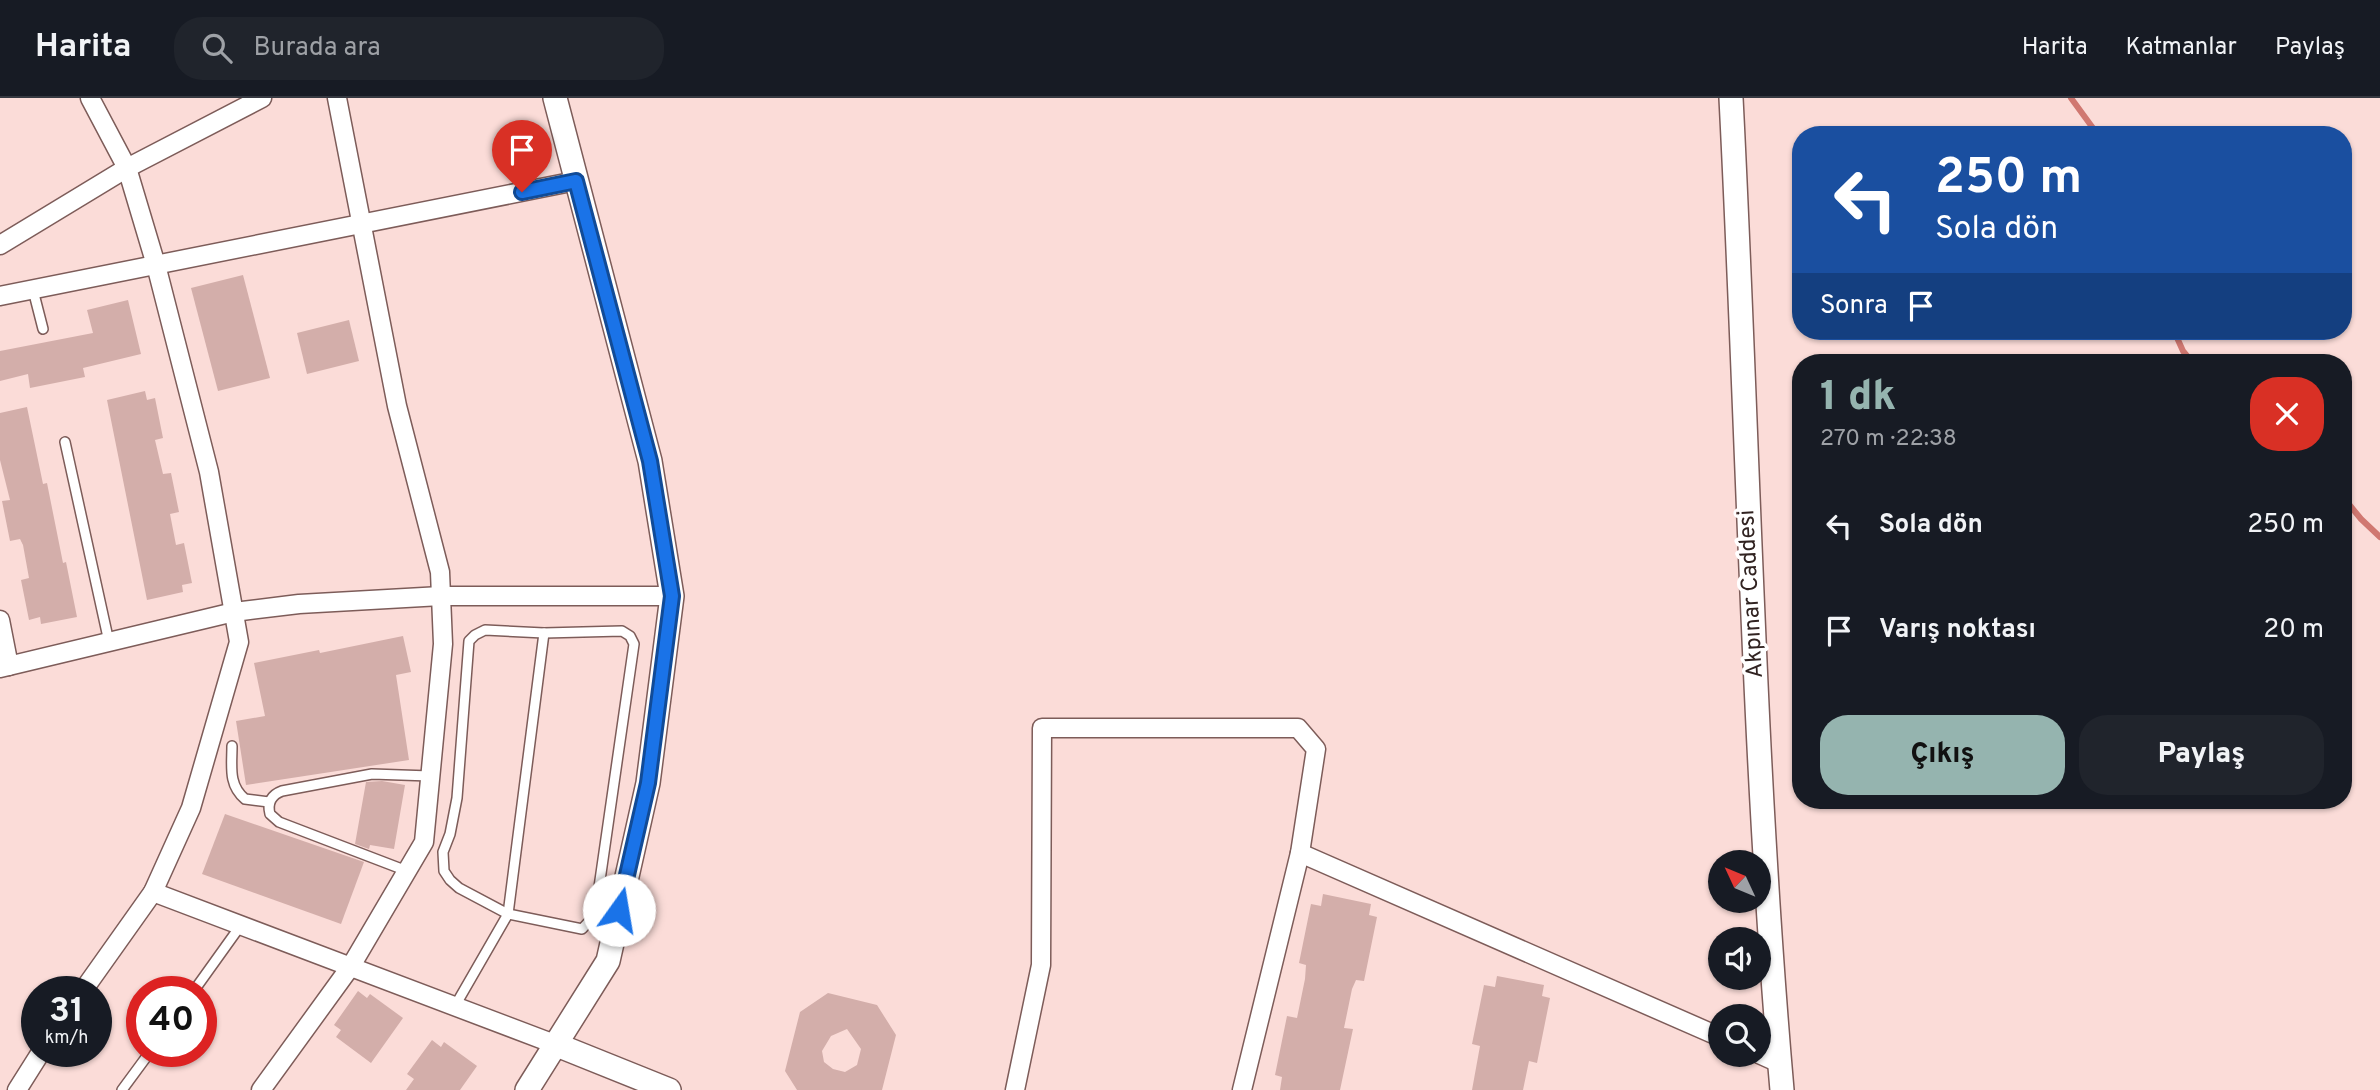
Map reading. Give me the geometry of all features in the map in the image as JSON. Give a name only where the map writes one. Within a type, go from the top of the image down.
[{"type":"street","points":[[90,98],[127,168],[156,265],[209,472],[239,642],[191,808],[153,892],[93,976]]},
{"type":"street","points":[[0,245],[127,168],[262,98]]},
{"type":"street","points":[[261,1090],[351,966],[424,842],[443,644],[440,572],[397,406],[337,98]]},
{"type":"street","points":[[527,1090],[608,961],[648,783],[672,596],[650,461],[555,98]]},
{"type":"street","name":"Akpınar Caddesi","points":[[1731,98],[1770,1004]]},
{"type":"street","points":[[0,296],[576,181]]},
{"type":"street","points":[[0,620],[4,667],[233,612],[299,604],[441,596],[672,596]]},
{"type":"street","points":[[1015,1090],[1041,965],[1042,728],[1298,728],[1316,749],[1300,853],[1242,1090]]},
{"type":"street","points":[[1300,853],[1708,1032]]},
{"type":"street","points":[[153,892],[669,1090]]},
{"type":"street","name":"Akpınar Caddesi","points":[[1771,1064],[1782,1090]]},
{"type":"street","points":[[17,1090],[32,1067]]},
{"type":"lane","points":[[33,290],[43,328]]},
{"type":"lane","points":[[65,442],[109,642]]},
{"type":"lane","points":[[485,630],[544,633],[622,631],[630,636],[634,644],[595,915],[582,929],[508,914],[459,888],[450,880],[442,864],[457,798],[469,641],[485,630]]},
{"type":"lane","points":[[455,1006],[508,914],[544,633]]},
{"type":"lane","points":[[232,746],[232,779],[236,789],[245,799],[270,802]]},
{"type":"lane","points":[[407,872],[279,822],[270,814],[270,802],[272,797],[282,791],[372,774],[430,776]]},
{"type":"lane","points":[[204,976],[241,925]]},
{"type":"lane","points":[[122,1090],[139,1067]]},
{"type":"building","points":[[243,275],[270,378],[218,391],[191,288]]},
{"type":"building","points":[[128,300],[141,354],[83,368],[85,377],[30,388],[28,374],[0,381],[0,351],[93,333],[87,310]]},
{"type":"building","points":[[349,320],[359,361],[307,374],[297,333]]},
{"type":"building","points":[[145,391],[147,400],[155,398],[163,438],[155,440],[163,474],[171,473],[179,512],[170,514],[176,545],[184,543],[192,583],[182,585],[183,592],[147,600],[107,400]]},
{"type":"building","points":[[27,407],[43,484],[47,483],[77,617],[41,624],[40,617],[29,620],[21,580],[29,578],[23,545],[20,539],[10,541],[2,501],[10,500],[0,460],[0,413]]},
{"type":"building","points":[[403,636],[411,672],[396,675],[409,760],[246,785],[236,721],[265,716],[254,663]]},
{"type":"building","points":[[382,781],[405,785],[394,849],[370,845],[369,849],[355,844],[366,782]]},
{"type":"building","points":[[225,814],[364,862],[341,924],[202,874]]},
{"type":"building","points":[[1323,894],[1371,904],[1369,915],[1377,917],[1364,981],[1356,980],[1352,989],[1344,1028],[1353,1029],[1340,1090],[1280,1090],[1282,1077],[1275,1075],[1287,1016],[1297,1018],[1306,965],[1299,963],[1311,904],[1321,906]]},
{"type":"building","points":[[1497,976],[1544,985],[1542,996],[1550,998],[1537,1063],[1529,1061],[1523,1090],[1472,1090],[1480,1046],[1472,1044],[1484,985],[1495,987]]},
{"type":"building","points":[[358,991],[367,998],[370,994],[403,1018],[371,1063],[336,1037],[341,1030],[334,1025]]},
{"type":"building","points":[[828,993],[877,1005],[896,1035],[882,1090],[797,1090],[785,1071],[800,1012]],"holes":[[[847,1029],[861,1049],[857,1065],[845,1072],[833,1069],[824,1062],[822,1051],[831,1036]]]},
{"type":"building","points":[[432,1040],[441,1047],[444,1042],[477,1066],[460,1090],[406,1090],[414,1079],[407,1074]]},
{"type":"waterway","points":[[2071,98],[2091,126]]},
{"type":"waterway","points":[[2178,340],[2185,354]]},
{"type":"waterway","points":[[2352,508],[2380,537]]},
{"type":"route","points":[[522,192],[576,181],[650,461],[672,596],[648,783],[619,910]]}]
